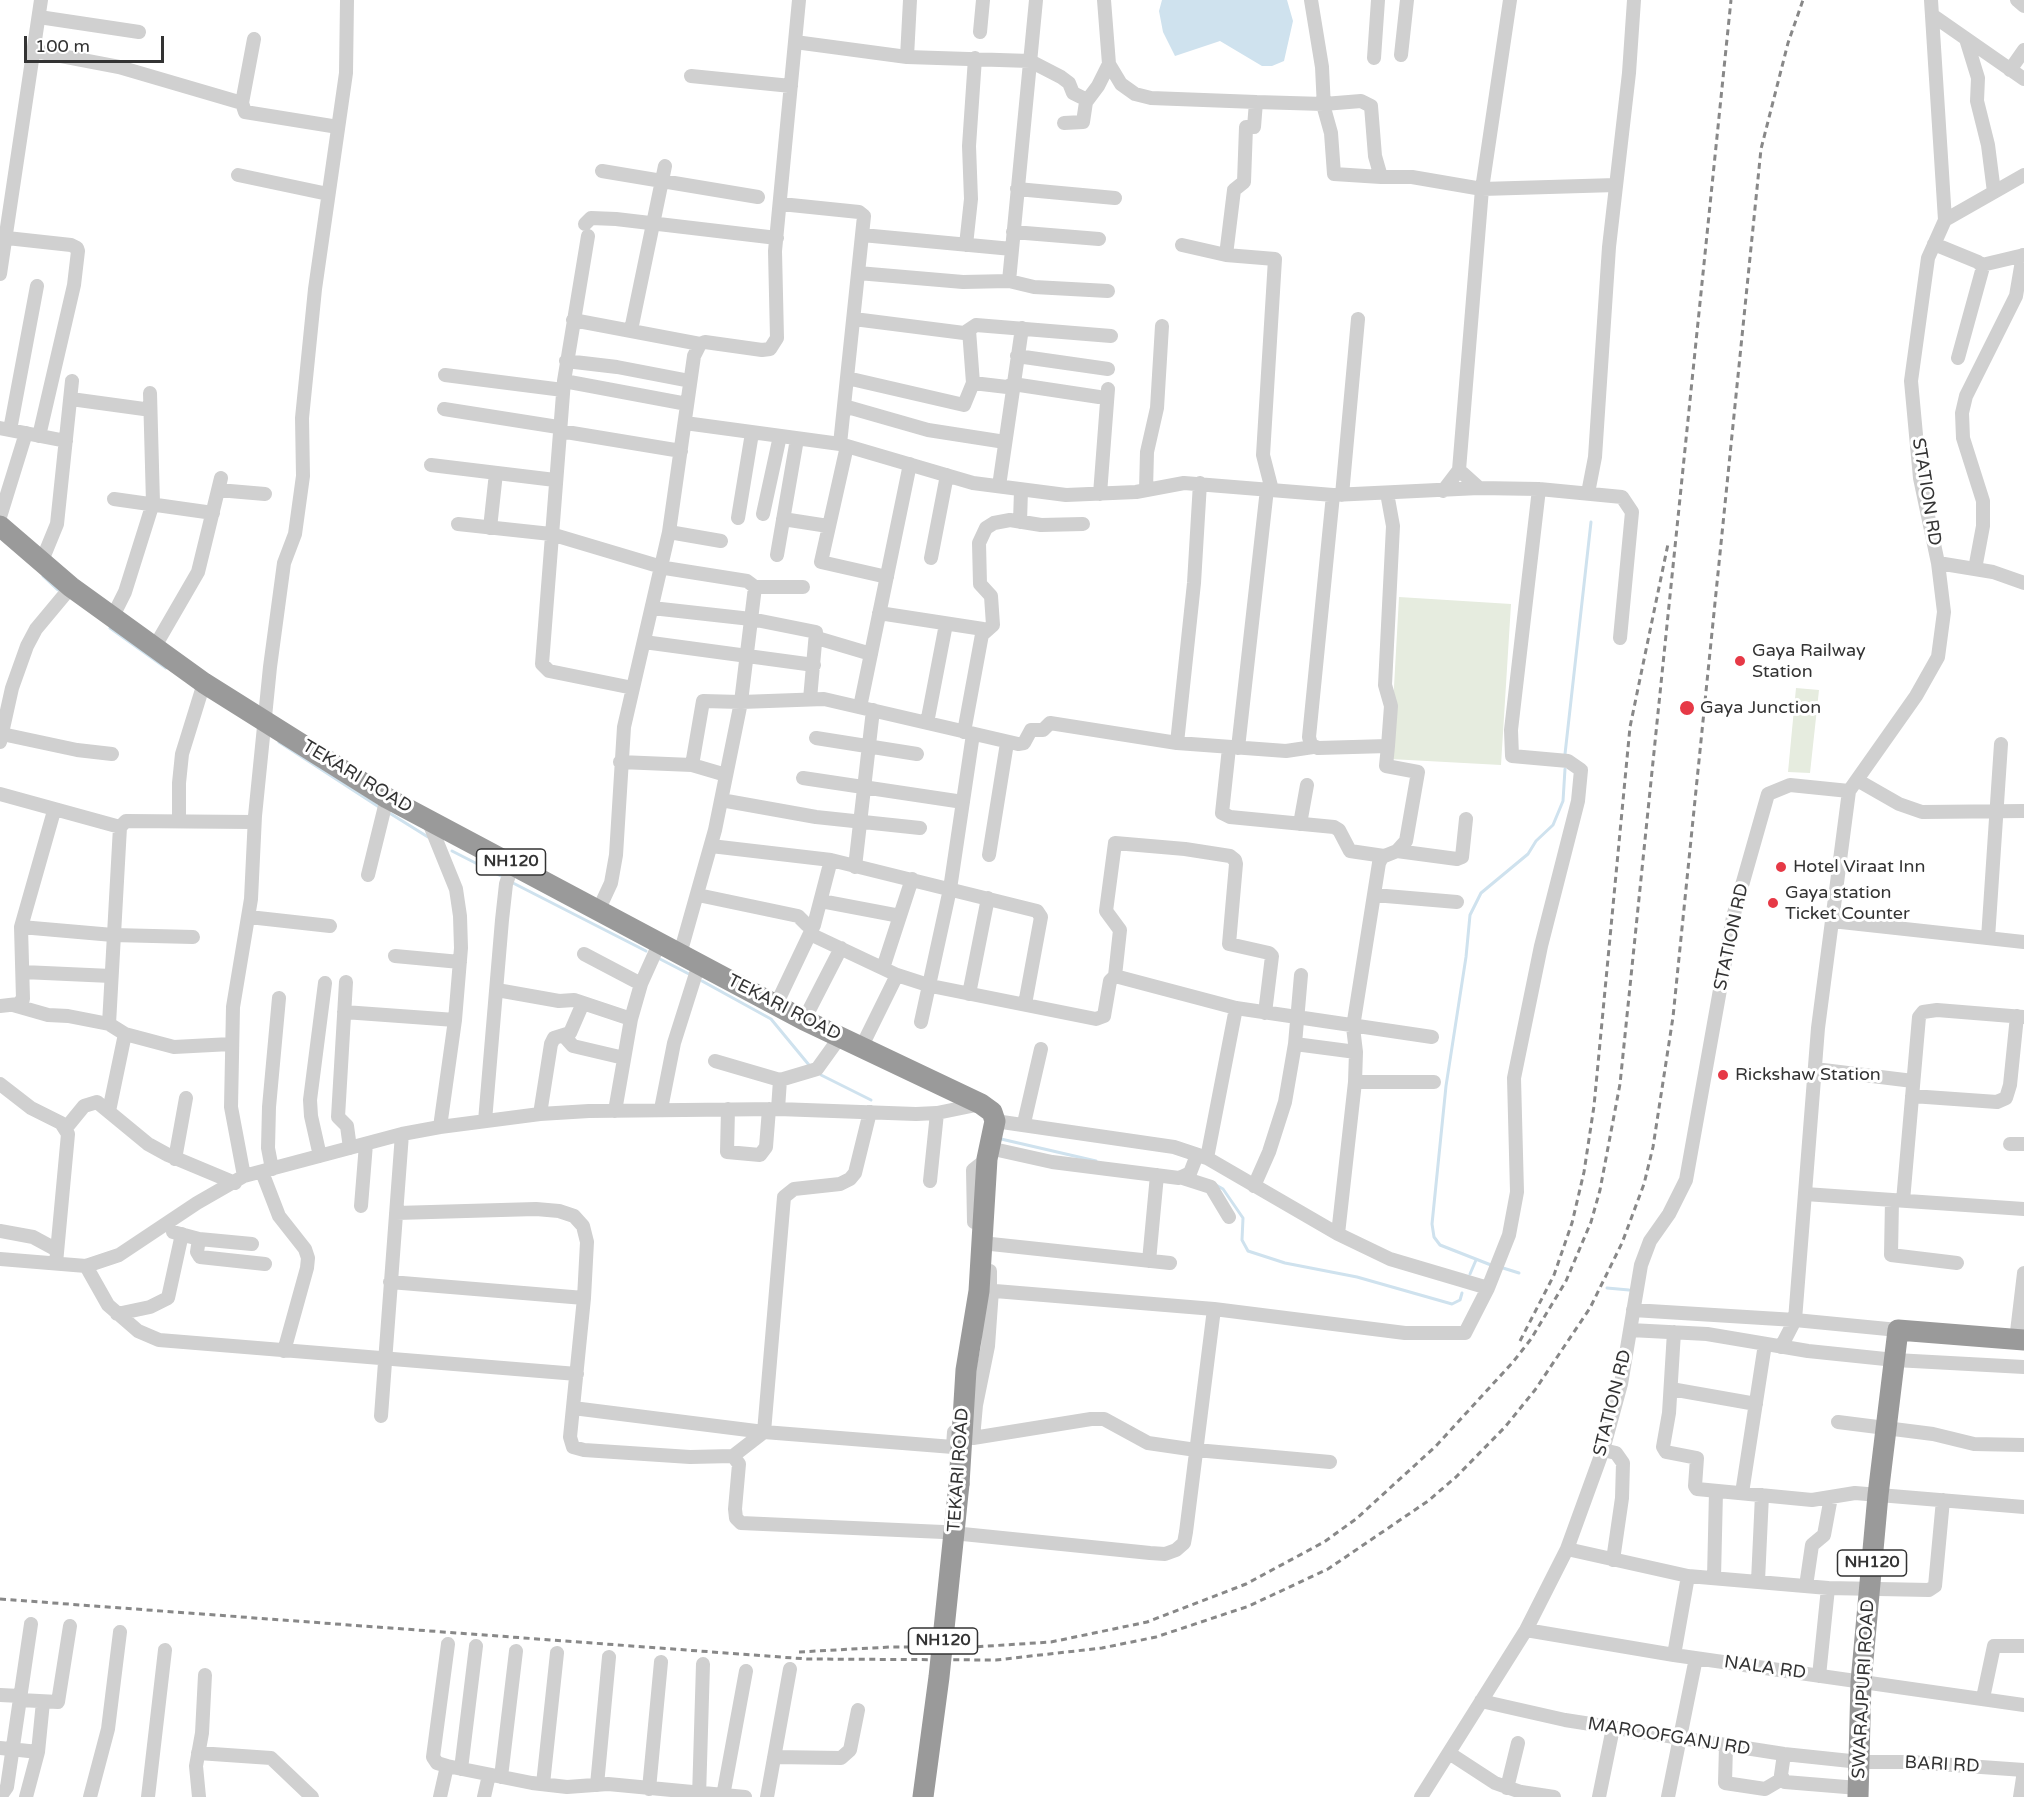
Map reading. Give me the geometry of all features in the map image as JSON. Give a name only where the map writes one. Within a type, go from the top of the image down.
[{"type":"highway","name":"TEKARI ROAD","points":[[0,526],[71,587],[154,648],[204,683],[387,798],[513,863],[659,944],[804,1020],[981,1104],[992,1112],[995,1121],[985,1182],[978,1301],[966,1370],[950,1578],[923,1797]]},
{"type":"highway","points":[[1898,1330],[2020,1340]]},
{"type":"highway","name":"SWARAJPURI ROAD","points":[[1858,1793],[1861,1682],[1878,1495],[1898,1330]]},
{"type":"street","points":[[0,274],[41,0]]},
{"type":"street","points":[[573,320],[700,344],[712,342],[762,350],[770,349],[774,345],[777,338],[777,238],[799,0]]},
{"type":"street","points":[[907,57],[910,0]]},
{"type":"street","points":[[980,32],[983,0]]},
{"type":"street","points":[[1009,281],[1036,0]]},
{"type":"street","points":[[1104,0],[1109,64],[1121,84],[1135,94],[1151,98],[1257,102],[1324,104],[1361,101],[1371,106],[1375,156],[1381,177]]},
{"type":"street","points":[[1311,0],[1322,67],[1324,104],[1331,133],[1334,174],[1412,177],[1482,189],[1616,185]]},
{"type":"street","points":[[1374,58],[1378,0]]},
{"type":"street","points":[[1401,55],[1407,0]]},
{"type":"street","points":[[1443,491],[1459,471],[1482,189],[1510,0]]},
{"type":"street","points":[[1588,493],[1595,457],[1616,185],[1629,73],[1634,0]]},
{"type":"street","points":[[1931,0],[1945,220],[2024,175]]},
{"type":"street","points":[[2017,0],[2024,6]]},
{"type":"street","points":[[240,1180],[231,1107],[232,1007],[249,917],[254,822],[264,719],[284,562],[295,534],[303,476],[302,418],[315,289],[346,73],[345,1]]},
{"type":"street","points":[[1932,15],[2024,79]]},
{"type":"street","points":[[39,16],[139,32]]},
{"type":"street","points":[[254,39],[242,103],[243,110],[248,114],[338,128]]},
{"type":"street","points":[[1966,39],[1978,78],[1977,101],[1988,145],[1994,192]]},
{"type":"street","points":[[795,42],[907,57],[1030,61],[1061,77],[1069,83],[1073,93],[1087,100]]},
{"type":"street","points":[[2010,70],[2024,50]]},
{"type":"street","points":[[35,51],[119,68],[242,103]]},
{"type":"street","points":[[966,245],[971,199],[969,146],[975,58]]},
{"type":"street","points":[[1064,123],[1083,122],[1087,100],[1098,86],[1109,64]]},
{"type":"street","points":[[691,76],[791,86]]},
{"type":"street","points":[[1226,255],[1234,190],[1244,182],[1246,126],[1254,126],[1257,102]]},
{"type":"street","points":[[631,330],[665,166]]},
{"type":"street","points":[[602,171],[758,197]]},
{"type":"street","points":[[238,175],[328,194]]},
{"type":"street","points":[[1017,189],[1115,198]]},
{"type":"street","points":[[781,204],[862,213],[864,218],[844,406],[843,445],[822,564],[887,577]]},
{"type":"street","points":[[633,688],[549,670],[542,664],[563,386],[586,230],[591,218],[734,231],[777,238]]},
{"type":"street","name":"STATION RD","points":[[1421,1797],[1526,1630],[1567,1549],[1603,1450],[1621,1384],[1641,1266],[1650,1241],[1669,1214],[1686,1180],[1733,917],[1768,794],[1790,785],[1849,791],[1916,696],[1938,657],[1944,612],[1938,562],[1920,478],[1911,381],[1928,258],[1945,220]]},
{"type":"street","points":[[1013,232],[1098,239]]},
{"type":"street","points":[[862,234],[1012,249]]},
{"type":"street","points":[[0,517],[33,434],[74,285],[78,251],[71,245],[7,238]]},
{"type":"street","points":[[1934,244],[1982,265],[2024,255],[2016,296],[1966,396],[1962,413],[1963,438],[1983,501],[1983,526],[1975,569]]},
{"type":"street","points":[[1182,245],[1226,255],[1272,257],[1275,260],[1263,455],[1270,489],[1222,813],[1230,817],[1334,827],[1339,830],[1350,851],[1462,857],[1466,819]]},
{"type":"street","points":[[1958,358],[1983,273],[1982,265]]},
{"type":"street","points":[[858,273],[973,282],[1009,281],[1034,287],[1108,291]]},
{"type":"street","points":[[37,286],[5,429],[66,441]]},
{"type":"street","points":[[854,319],[964,333],[976,325],[1111,336]]},
{"type":"street","points":[[1313,747],[1309,737],[1358,319]]},
{"type":"street","points":[[1146,490],[1147,452],[1157,408],[1162,326]]},
{"type":"street","points":[[999,486],[1022,328]]},
{"type":"street","points":[[847,378],[964,405],[972,383],[969,330]]},
{"type":"street","points":[[598,911],[611,883],[616,855],[621,762],[633,688],[669,532],[694,356],[700,344]]},
{"type":"street","points":[[1017,356],[1108,369]]},
{"type":"street","points":[[566,361],[617,367],[690,381]]},
{"type":"street","points":[[445,375],[563,386],[687,404]]},
{"type":"street","points":[[41,562],[57,524],[72,381]]},
{"type":"street","points":[[972,383],[1007,387],[1013,384],[1103,393],[1100,494]]},
{"type":"street","points":[[112,618],[125,592],[153,503],[150,393]]},
{"type":"street","points":[[71,399],[144,408]]},
{"type":"street","points":[[844,406],[928,430],[1005,442]]},
{"type":"street","points":[[444,408],[558,427],[560,431],[681,451]]},
{"type":"street","points":[[685,423],[843,445],[973,483],[1066,495],[1146,490],[1184,483],[1200,483],[1337,495],[1479,488],[1539,489],[1622,497],[1632,512],[1620,638]]},
{"type":"street","points":[[738,518],[752,432]]},
{"type":"street","points":[[763,514],[780,436]]},
{"type":"street","points":[[777,555],[797,439]]},
{"type":"street","points":[[855,867],[868,747],[867,709],[871,654],[910,464]]},
{"type":"street","points":[[431,465],[555,480]]},
{"type":"street","points":[[1459,471],[1479,488]]},
{"type":"street","points":[[490,528],[496,473]]},
{"type":"street","points":[[931,558],[947,475]]},
{"type":"street","points":[[1177,743],[1194,583],[1200,483]]},
{"type":"street","points":[[154,648],[198,572],[220,484],[265,495]]},
{"type":"street","points":[[992,1290],[1214,1310],[1405,1333],[1465,1333],[1488,1288],[1509,1235],[1517,1192],[1514,1078],[1541,946],[1578,801],[1581,770],[1568,761],[1512,756],[1511,730],[1539,489]]},
{"type":"street","points":[[1020,522],[1021,490]]},
{"type":"street","points":[[1338,1234],[1354,1082],[1356,1052],[1353,1027],[1379,863],[1406,841],[1418,772],[1386,766],[1390,702],[1385,685],[1393,526],[1387,493]]},
{"type":"street","points":[[114,499],[213,513]]},
{"type":"street","points":[[783,519],[828,526]]},
{"type":"street","points":[[921,1022],[931,986],[950,890],[963,802],[968,733],[984,633],[992,627],[992,598],[981,587],[980,539],[986,528],[994,523],[1083,524]]},
{"type":"street","points":[[458,524],[551,534],[662,566],[747,581],[754,587],[803,587]]},
{"type":"street","points":[[669,532],[722,540]]},
{"type":"street","points":[[1938,562],[1993,572],[2024,583]]},
{"type":"street","points":[[71,587],[36,629],[27,646],[12,688],[1,738],[112,754]]},
{"type":"street","points":[[680,954],[711,846],[741,702],[754,587]]},
{"type":"street","points":[[652,608],[751,619],[814,631],[817,638],[810,699]]},
{"type":"street","points":[[879,613],[980,628],[984,633]]},
{"type":"street","points":[[927,723],[946,624]]},
{"type":"street","points":[[817,638],[871,654]]},
{"type":"street","points":[[644,642],[814,665]]},
{"type":"street","points":[[179,820],[182,754],[204,683]]},
{"type":"street","points":[[692,765],[703,700],[741,702],[810,699],[867,709],[1007,742],[1024,742],[1031,730],[1042,730],[1050,723],[1177,743],[1233,748],[1286,751],[1313,747],[1388,746]]},
{"type":"street","points":[[816,738],[917,754]]},
{"type":"street","points":[[989,855],[1007,742]]},
{"type":"street","points":[[1988,938],[2001,744]]},
{"type":"street","points":[[621,762],[692,765],[726,775]]},
{"type":"street","points":[[803,778],[864,785],[963,802]]},
{"type":"street","points":[[1857,780],[1899,804],[1922,812],[2024,811]]},
{"type":"street","points":[[1300,824],[1307,786]]},
{"type":"street","points":[[1781,1347],[1795,1320],[1815,1069],[1849,791]]},
{"type":"street","points":[[0,794],[54,811],[120,827]]},
{"type":"street","points":[[368,875],[387,798]]},
{"type":"street","points":[[721,800],[816,817],[920,828]]},
{"type":"street","points":[[7,1006],[23,999],[21,927],[54,811]]},
{"type":"street","points":[[428,820],[456,889],[460,916],[460,962],[455,1020],[440,1127]]},
{"type":"street","points":[[110,1024],[120,827],[124,821],[254,822]]},
{"type":"street","points":[[698,895],[737,901],[798,916],[812,929],[841,948],[897,975],[931,986],[1099,1019],[1105,1013],[1110,981],[1115,976],[1120,930],[1106,910],[1115,843],[1185,849],[1230,856],[1234,858],[1236,864],[1229,944],[1269,953],[1272,956],[1265,1013]]},
{"type":"street","points":[[711,846],[831,860],[1040,913],[1025,1004]]},
{"type":"street","points":[[776,1005],[812,929],[831,860]]},
{"type":"street","points":[[485,1121],[504,902],[513,863]]},
{"type":"street","points":[[883,968],[912,879]]},
{"type":"street","points":[[1374,896],[1457,902]]},
{"type":"street","points":[[969,994],[988,898]]},
{"type":"street","points":[[821,901],[900,916]]},
{"type":"street","points":[[249,917],[330,926]]},
{"type":"street","points":[[1832,921],[2024,942]]},
{"type":"street","points":[[21,927],[113,935],[193,937]]},
{"type":"street","points":[[615,1111],[631,1019],[640,984],[659,944]]},
{"type":"street","points":[[804,1020],[841,948]]},
{"type":"street","points":[[584,954],[640,984]]},
{"type":"street","points":[[395,956],[460,962]]},
{"type":"street","points":[[661,1109],[674,1042],[699,964]]},
{"type":"street","points":[[23,972],[111,976]]},
{"type":"street","points":[[861,1048],[897,975]]},
{"type":"street","points":[[1254,1186],[1277,1130],[1295,1044],[1301,975]]},
{"type":"street","points":[[1115,976],[1236,1008],[1432,1037]]},
{"type":"street","points":[[346,982],[338,1117],[347,1126],[350,1148]]},
{"type":"street","points":[[320,1156],[310,1100],[325,984]]},
{"type":"street","points":[[497,990],[583,1003],[631,1019]]},
{"type":"street","points":[[279,998],[268,1119],[267,1170],[279,1216],[305,1249],[308,1258],[284,1351]]},
{"type":"street","points":[[540,1114],[551,1044],[554,1038],[564,1036],[571,1031],[583,1003]]},
{"type":"street","points":[[7,1006],[110,1024],[125,1034],[174,1047],[231,1044]]},
{"type":"street","points":[[1183,1178],[1190,1173],[1202,1156],[1236,1008]]},
{"type":"street","points":[[1912,1096],[1997,1102],[2006,1098],[2020,1016],[1937,1010],[1923,1012],[1919,1017],[1912,1096],[1891,1255],[1901,1259],[1957,1263]]},
{"type":"street","points":[[344,1012],[455,1020]]},
{"type":"street","points":[[109,1111],[125,1034]]},
{"type":"street","points":[[564,1036],[570,1045],[624,1058]]},
{"type":"street","points":[[715,1061],[780,1080],[817,1069],[840,1037]]},
{"type":"street","points":[[1295,1044],[1356,1052]]},
{"type":"street","points":[[1024,1123],[1041,1049]]},
{"type":"street","points":[[1815,1069],[1913,1081]]},
{"type":"street","points":[[728,1109],[727,1152],[759,1155],[766,1147],[780,1080]]},
{"type":"street","points":[[1354,1082],[1434,1082]]},
{"type":"street","points":[[0,1084],[31,1108],[66,1128],[69,1144],[56,1256]]},
{"type":"street","points":[[175,1159],[186,1098]]},
{"type":"street","points":[[66,1128],[87,1104],[97,1102],[148,1144],[175,1159],[240,1180]]},
{"type":"street","points":[[0,1259],[56,1256],[86,1266],[119,1255],[197,1203],[240,1180],[267,1170],[402,1134],[440,1127],[540,1114],[661,1109],[773,1109],[878,1113],[936,1123],[981,1104]]},
{"type":"street","points":[[396,1213],[536,1209],[559,1211],[574,1216],[583,1226],[587,1242],[584,1298],[570,1437],[573,1447],[690,1457],[734,1456],[764,1432],[784,1197],[794,1189],[840,1184],[850,1179],[855,1173],[878,1113]]},
{"type":"street","points":[[995,1121],[1024,1123],[1174,1147],[1202,1156],[1338,1234],[1390,1259],[1488,1288]]},
{"type":"street","points":[[930,1181],[936,1123]]},
{"type":"street","points":[[381,1416],[402,1134]]},
{"type":"street","points":[[361,1206],[366,1144]]},
{"type":"street","points":[[573,1408],[764,1432],[953,1447],[957,1392],[974,1292],[973,1170],[988,1153]]},
{"type":"street","points":[[988,1153],[1183,1178],[1210,1187],[1229,1217]]},
{"type":"street","points":[[988,1153],[992,1183],[990,1286],[992,1290],[988,1346],[976,1405],[973,1438],[1091,1419],[1104,1419],[1117,1424],[1148,1443],[1196,1450],[1330,1462]]},
{"type":"street","points":[[1149,1261],[1157,1175]]},
{"type":"street","points":[[1805,1194],[2024,1209]]},
{"type":"street","points":[[160,1228],[199,1239],[252,1244]]},
{"type":"street","points":[[0,1231],[33,1236],[56,1256]]},
{"type":"street","points":[[117,1314],[150,1307],[168,1298],[182,1234]]},
{"type":"street","points":[[199,1239],[197,1252],[200,1257],[265,1264]]},
{"type":"street","points":[[991,1244],[1170,1263]]},
{"type":"street","points":[[86,1266],[99,1293],[117,1314],[138,1332],[159,1340],[577,1374]]},
{"type":"street","points":[[2020,1340],[2024,1273]]},
{"type":"street","points":[[390,1282],[584,1298]]},
{"type":"street","points":[[734,1456],[739,1464],[736,1518],[747,1526],[873,1527],[1165,1554],[1176,1550],[1184,1542],[1214,1310]]},
{"type":"street","points":[[1633,1310],[1795,1320],[1898,1330]]},
{"type":"street","points":[[1630,1330],[1722,1336],[1781,1347],[1895,1360],[2024,1366]]},
{"type":"street","points":[[1674,1332],[1671,1389],[1664,1450],[1697,1458],[1695,1488],[1812,1500],[1855,1493],[2024,1507]]},
{"type":"street","points":[[1742,1493],[1765,1344]]},
{"type":"street","points":[[1671,1389],[1756,1404]]},
{"type":"street","points":[[1838,1422],[1933,1434],[1974,1444],[2024,1444]]},
{"type":"street","points":[[1603,1450],[1616,1453],[1623,1462],[1622,1498],[1613,1560]]},
{"type":"street","points":[[1714,1578],[1716,1491]]},
{"type":"street","points":[[1758,1581],[1762,1495]]},
{"type":"street","points":[[1806,1586],[1812,1545],[1824,1535],[1831,1497]]},
{"type":"street","points":[[1567,1549],[1688,1576],[1828,1588],[1929,1590],[1935,1586],[1943,1500]]},
{"type":"street","points":[[1674,1655],[1688,1576]]},
{"type":"street","points":[[1819,1676],[1828,1588]]},
{"type":"street","points":[[0,1797],[7,1787],[6,1749],[20,1698],[31,1624]]},
{"type":"street","points":[[0,1695],[55,1703],[60,1699],[70,1626]]},
{"type":"street","name":"NALA RD","points":[[1526,1630],[1674,1655],[2024,1705]]},
{"type":"street","points":[[90,1797],[108,1729],[120,1632]]},
{"type":"street","points":[[448,1644],[433,1757],[437,1763],[495,1776],[589,1790],[745,1797]]},
{"type":"street","points":[[440,1797],[454,1767],[476,1646]]},
{"type":"street","points":[[1983,1698],[1995,1646],[2024,1646]]},
{"type":"street","points":[[148,1797],[165,1650]]},
{"type":"street","points":[[484,1797],[495,1776],[516,1651]]},
{"type":"street","points":[[530,1797],[537,1783],[556,1653]]},
{"type":"street","points":[[589,1790],[609,1657]]},
{"type":"street","points":[[1668,1797],[1696,1658]]},
{"type":"street","points":[[657,1792],[661,1662]]},
{"type":"street","points":[[699,1795],[703,1664]]},
{"type":"street","points":[[766,1797],[790,1669]]},
{"type":"street","points":[[723,1796],[746,1671]]},
{"type":"street","points":[[199,1797],[196,1766],[205,1675]]},
{"type":"street","name":"MAROOFGANJ RD","points":[[1481,1701],[1613,1728],[1681,1739],[1784,1755],[1860,1762]]},
{"type":"street","points":[[26,1797],[38,1752],[43,1702]]},
{"type":"street","points":[[774,1757],[841,1758],[850,1750],[858,1710]]},
{"type":"street","points":[[1599,1797],[1613,1728]]},
{"type":"street","points":[[1498,1790],[1518,1743]]},
{"type":"street","points":[[1726,1746],[1725,1783],[1771,1788],[1782,1779],[1784,1755]]},
{"type":"street","points":[[6,1749],[38,1752]]},
{"type":"street","points":[[198,1753],[271,1758],[312,1797]]},
{"type":"street","points":[[1449,1753],[1498,1790],[1549,1797]]},
{"type":"street","name":"BARI RD","points":[[1860,1762],[1910,1762],[2024,1770]]},
{"type":"street","points":[[2020,1797],[2024,1770]]},
{"type":"street","points":[[1782,1779],[1789,1783],[1858,1793]]},
{"type":"shaded area","points":[[1399,597],[1511,604],[1501,765],[1390,759]]},
{"type":"shaded area","points":[[1796,688],[1819,690],[1810,773],[1788,772]]},
{"type":"water","points":[[1162,0],[1287,0],[1293,21],[1284,61],[1272,66],[1262,66],[1220,41],[1175,56],[1163,32],[1159,11]]},
{"type":"waterway","points":[[1565,754],[1591,522]]},
{"type":"waterway","points":[[43,576],[58,590]]},
{"type":"waterway","points":[[110,628],[166,668]]},
{"type":"waterway","points":[[279,742],[379,807]]},
{"type":"waterway","points":[[1491,1265],[1440,1245],[1434,1237],[1432,1224],[1446,1086],[1466,957],[1470,915],[1481,893],[1528,854],[1536,841],[1553,825],[1563,801],[1565,769]]},
{"type":"waterway","points":[[391,814],[428,837]]},
{"type":"waterway","points":[[452,851],[503,877]]},
{"type":"waterway","points":[[513,883],[646,951]]},
{"type":"waterway","points":[[660,959],[689,974]]},
{"type":"waterway","points":[[702,981],[771,1019],[809,1065]]},
{"type":"waterway","points":[[821,1075],[871,1100]]},
{"type":"waterway","points":[[1001,1139],[1096,1161]]},
{"type":"waterway","points":[[1216,1185],[1223,1189],[1243,1218],[1242,1240],[1248,1251],[1285,1263],[1357,1277],[1452,1304],[1460,1300],[1462,1293]]},
{"type":"waterway","points":[[1470,1274],[1476,1260]]},
{"type":"waterway","points":[[1503,1268],[1519,1273]]},
{"type":"waterway","points":[[1607,1288],[1629,1290]]},
{"type":"railway","points":[[799,1652],[890,1647],[973,1647],[1051,1642],[1147,1622],[1246,1584],[1324,1542],[1356,1519],[1436,1446],[1513,1362],[1531,1339],[1566,1281],[1591,1222],[1600,1190],[1620,1084],[1731,0]]},
{"type":"railway","points":[[0,1599],[807,1659],[996,1660],[1102,1648],[1156,1637],[1249,1606],[1328,1569],[1428,1501],[1456,1477],[1505,1427],[1535,1390],[1590,1308],[1622,1243],[1644,1184],[1653,1147],[1673,1017],[1761,149],[1788,43],[1803,0]]},
{"type":"railway","points":[[1520,1341],[1554,1275],[1572,1223],[1584,1172],[1594,1106],[1630,727],[1668,544]]},
{"type":"place","name":"Gaya Railway Station","points":[[1740,661]]},
{"type":"place","name":"Gaya Junction","points":[[1687,708]]},
{"type":"place","name":"Hotel Viraat Inn","points":[[1781,867]]},
{"type":"place","name":"Gaya station Ticket Counter","points":[[1773,903]]},
{"type":"place","name":"Rickshaw Station","points":[[1723,1075]]}]
